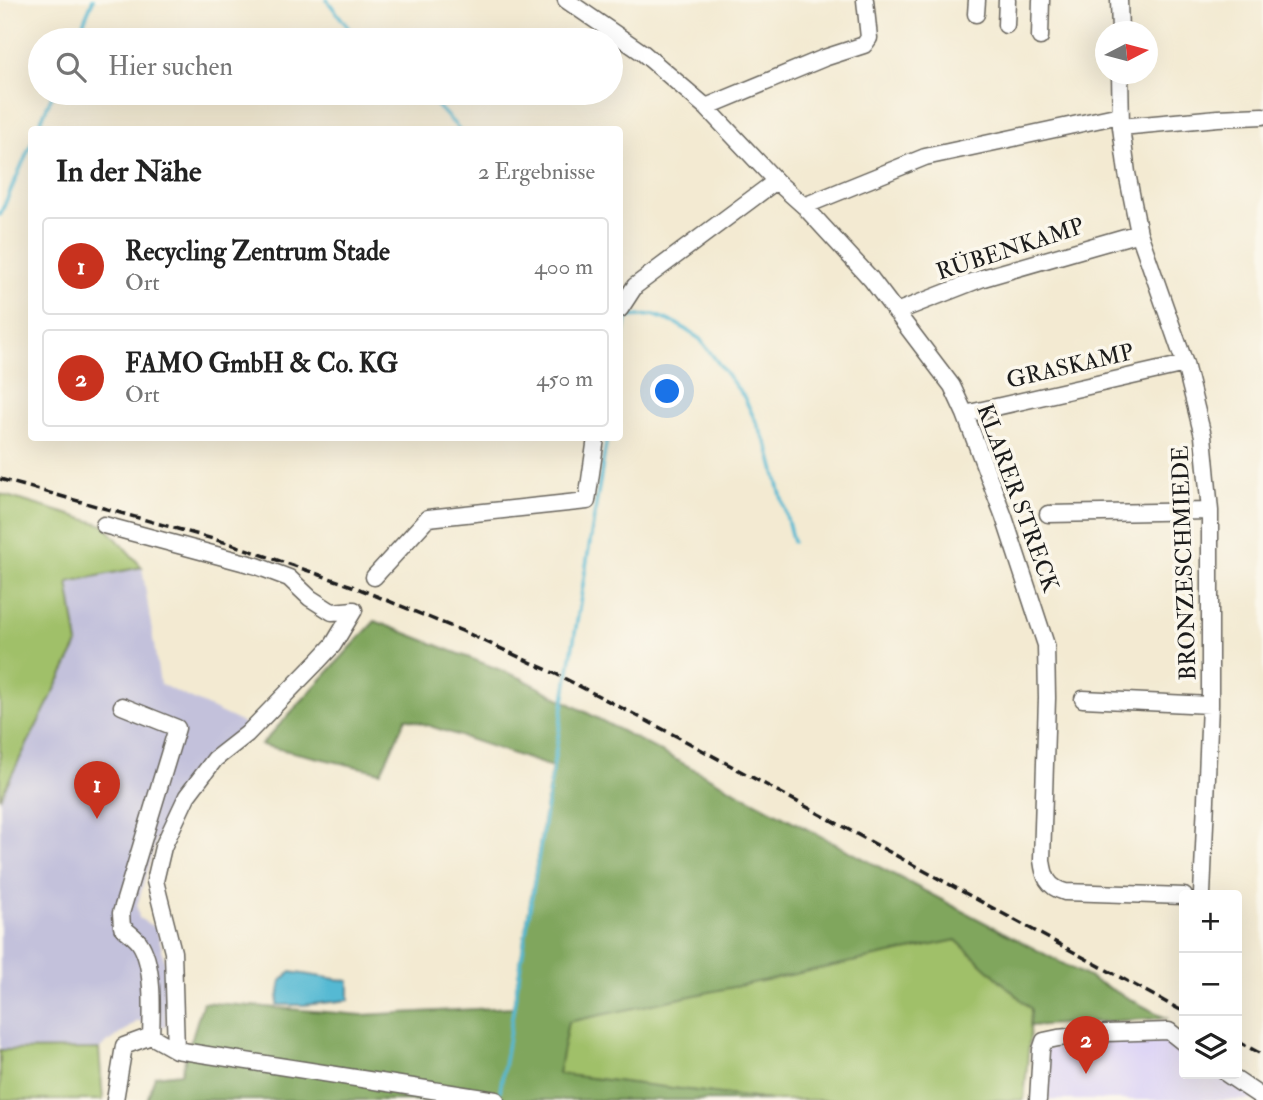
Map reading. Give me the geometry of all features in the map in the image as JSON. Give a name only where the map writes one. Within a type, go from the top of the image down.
[{"type":"street","name":"KLARER STRECK","points":[[566,0],[607,28]]},
{"type":"street","points":[[706,107],[824,58],[864,45],[869,38],[864,0]]},
{"type":"street","points":[[1006,25],[1007,0]]},
{"type":"street","points":[[1040,37],[1041,0]]},
{"type":"street","points":[[1119,0],[1120,21]]},
{"type":"street","name":"KLARER STRECK","points":[[623,39],[706,107],[776,181],[804,206],[871,279],[952,386],[1004,517],[1046,645],[1042,860],[1048,883],[1065,892],[1179,896]]},
{"type":"street","name":"BRONZESCHMIEDE","points":[[1120,84],[1127,173],[1139,233],[1185,364],[1203,436],[1210,511],[1210,705],[1202,890]]},
{"type":"street","points":[[804,206],[925,158],[1121,121],[1263,116]]},
{"type":"street","points":[[623,304],[635,286],[776,181]]},
{"type":"street","name":"RÜBENKAMP","points":[[896,312],[984,278],[1139,233]]},
{"type":"street","name":"GRASKAMP","points":[[965,414],[1185,364]]},
{"type":"street","points":[[374,577],[428,518],[587,501],[596,441]]},
{"type":"street","points":[[1048,514],[1210,511]]},
{"type":"street","points":[[104,525],[257,566],[289,578],[310,598],[332,611],[354,610],[333,645],[247,734],[215,759],[187,796],[163,847],[155,881],[173,952],[176,1050]]},
{"type":"street","points":[[1083,699],[1210,705]]},
{"type":"street","points":[[122,706],[177,728],[121,913],[122,927],[137,939],[146,954],[152,1001],[151,1036]]},
{"type":"street","points":[[1038,1100],[1044,1041],[1106,1033],[1169,1031],[1179,1038]]},
{"type":"street","points":[[115,1100],[124,1045],[151,1036],[176,1050],[496,1100]]},
{"type":"street","points":[[1234,1079],[1263,1098]]},
{"type":"shaded area","points":[[142,567],[160,684],[247,725],[208,755],[178,794],[157,837],[137,906],[139,918],[157,929],[165,963],[166,1027],[138,1021],[99,1049],[0,1050],[0,798],[78,644],[68,581]]},
{"type":"shaded area","points":[[1167,1035],[1179,1044],[1179,1079],[1227,1079],[1257,1100],[1048,1100],[1045,1049]]},
{"type":"green space","points":[[0,494],[104,525],[142,567],[68,582],[78,644],[0,798]]},
{"type":"green space","points":[[375,621],[521,678],[1166,1018],[1030,1026],[1031,1009],[956,940],[568,1022],[558,1074],[770,1100],[147,1100],[155,1076],[181,1073],[203,1002],[362,1015],[513,1007],[552,767],[406,718],[381,772],[261,745]]},
{"type":"green space","points":[[956,940],[1032,1009],[1024,1100],[770,1100],[557,1074],[568,1021]]},
{"type":"green space","points":[[99,1049],[103,1100],[0,1100],[0,1050]]},
{"type":"water","points":[[290,972],[349,981],[349,1000],[277,1005],[281,981]]},
{"type":"waterway","points":[[81,28],[93,0]]},
{"type":"waterway","points":[[327,0],[349,28]]},
{"type":"waterway","points":[[39,126],[48,105]]},
{"type":"waterway","points":[[436,105],[456,126]]},
{"type":"waterway","points":[[0,215],[28,151]]},
{"type":"waterway","points":[[623,343],[627,317],[654,315],[677,324],[700,339],[744,397],[769,449],[793,542]]},
{"type":"waterway","points":[[500,1091],[607,441]]},
{"type":"railway","points":[[0,479],[231,544],[352,586],[467,633],[556,674],[678,737],[1179,1009]]},
{"type":"railway","points":[[1242,1044],[1263,1055]]},
{"type":"place","name":"Recycling Zentrum Stade","points":[[97,819]]},
{"type":"place","name":"FAMO GmbH & Co. KG","points":[[1086,1074]]}]
